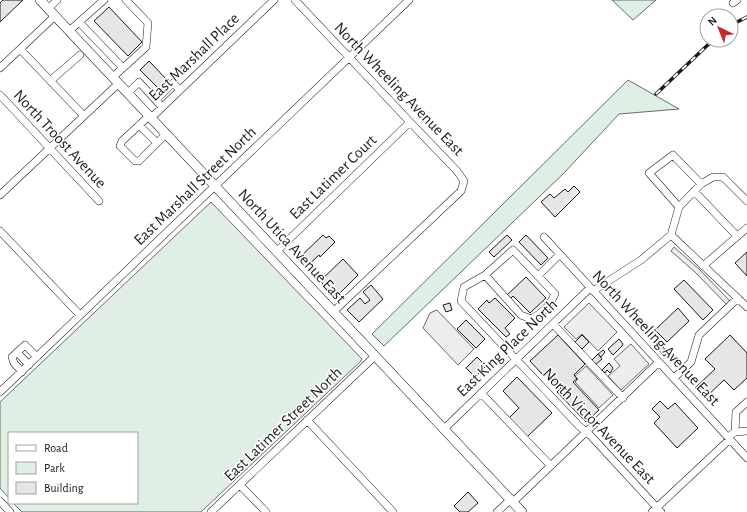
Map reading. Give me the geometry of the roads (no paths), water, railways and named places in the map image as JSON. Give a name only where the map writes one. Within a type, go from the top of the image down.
[{"type":"main road","name":"North Utica Avenue East","points":[[40,0],[522,512]]},
{"type":"street","points":[[48,9],[57,0]]},
{"type":"street","points":[[69,31],[104,0]]},
{"type":"street","points":[[0,195],[84,116],[116,80],[123,68],[146,47],[148,23],[126,0]]},
{"type":"street","name":"East Marshall Place","points":[[157,143],[139,161],[135,161],[120,146],[122,141],[162,107],[274,0]]},
{"type":"street","name":"North Wheeling Avenue East","points":[[295,0],[458,171],[464,181],[461,191],[333,312]]},
{"type":"street","name":"East Marshall Street North","points":[[0,392],[409,0]]},
{"type":"street","points":[[0,68],[55,16]]},
{"type":"street","points":[[79,22],[123,68]]},
{"type":"street","points":[[20,49],[84,116]]},
{"type":"street","points":[[50,81],[80,56]]},
{"type":"street","points":[[128,93],[139,82],[162,107]]},
{"type":"street","points":[[156,100],[173,83],[180,90]]},
{"type":"street","name":"North Troost Avenue","points":[[0,95],[99,201]]},
{"type":"street","name":"East Latimer Court","points":[[276,252],[410,122]]},
{"type":"street","points":[[139,125],[157,143],[166,134]]},
{"type":"street","points":[[679,207],[649,174],[673,156],[701,184]]},
{"type":"street","points":[[747,200],[723,177],[713,177],[701,184],[679,207],[671,235],[747,307]]},
{"type":"street","points":[[694,191],[737,236]]},
{"type":"street","points":[[703,266],[747,228]]},
{"type":"street","points":[[0,231],[80,315]]},
{"type":"street","name":"East King Place North","points":[[444,429],[552,324],[591,289],[641,260],[671,235]]},
{"type":"street","name":"North Wheeling Avenue East","points":[[544,238],[747,458]]},
{"type":"street","points":[[513,250],[555,294],[550,305],[540,314],[531,319],[521,315],[485,275],[513,250]]},
{"type":"street","points":[[538,276],[560,254]]},
{"type":"street","name":"North Victor Avenue East","points":[[485,275],[464,288],[461,301],[636,484],[657,511]]},
{"type":"street","points":[[674,378],[690,362],[699,335],[738,298]]},
{"type":"street","points":[[552,324],[623,398]]},
{"type":"street","points":[[22,372],[12,359],[17,352],[25,345],[37,357]]},
{"type":"street","points":[[17,352],[29,365]]},
{"type":"street","name":"East Latimer Street North","points":[[211,512],[375,356]]},
{"type":"street","points":[[498,512],[551,466],[659,362]]},
{"type":"street","points":[[481,393],[551,466]]},
{"type":"street","points":[[657,511],[735,432],[736,412],[747,402]]},
{"type":"street","points":[[307,420],[393,512]]},
{"type":"street","points":[[735,432],[747,431]]},
{"type":"street","points":[[240,485],[266,512]]},
{"type":"street","points":[[0,501],[10,512]]},
{"type":"railway","points":[[739,21],[747,17]]},
{"type":"railway","points":[[656,94],[705,48]]}]
